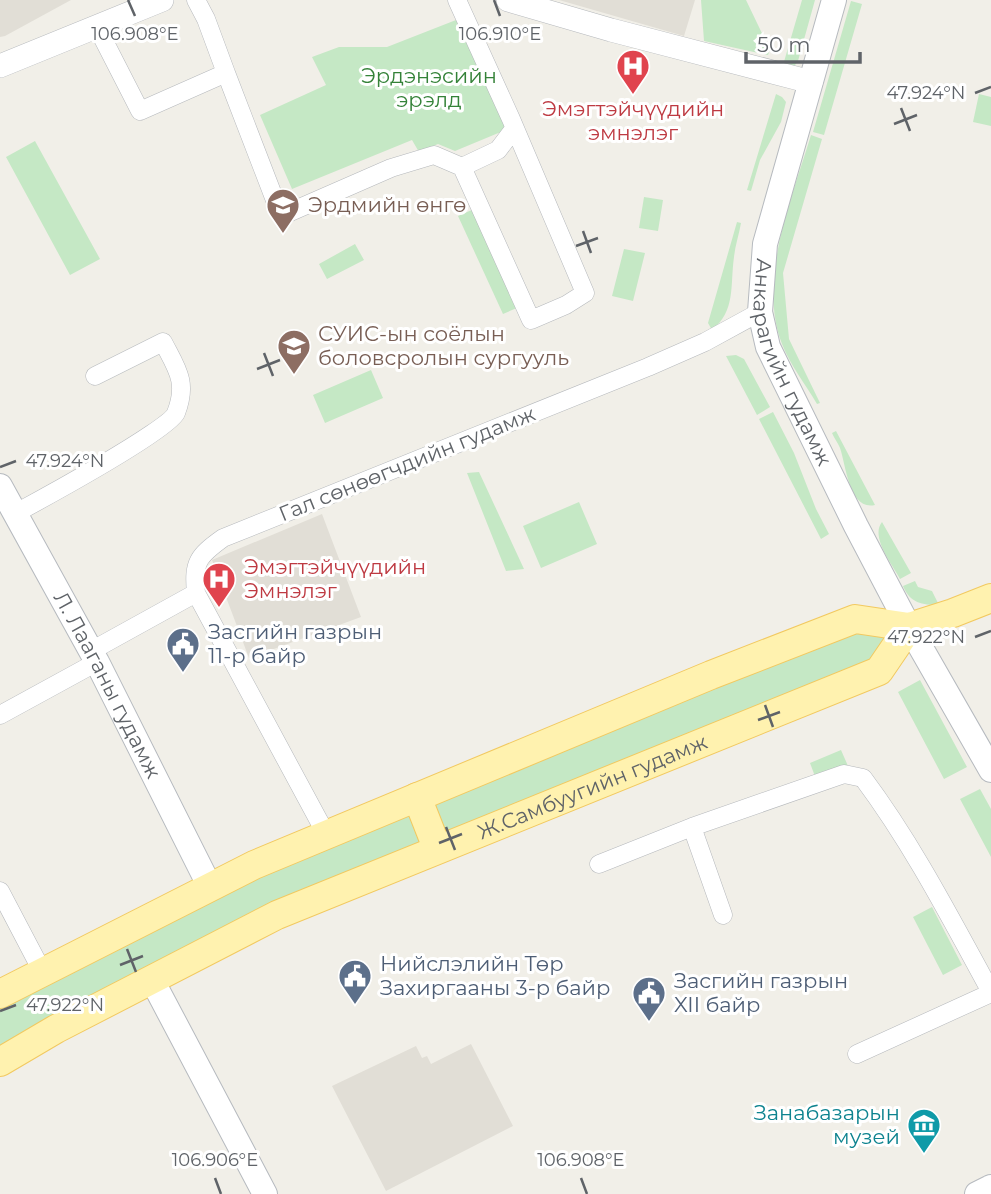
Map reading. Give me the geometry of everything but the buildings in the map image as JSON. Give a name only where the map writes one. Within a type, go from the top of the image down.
[{"type":"main road","name":"Анкарагийн гудамж","points":[[834,0],[765,244],[760,312],[768,347],[909,627],[988,758]]},
{"type":"main road","name":"Л. Лааганы гудамж","points":[[0,486],[94,657],[210,887]]},
{"type":"main road","points":[[0,994],[210,887],[326,834],[699,680],[855,619],[909,627],[991,598]]},
{"type":"main road","name":"Ж.Самбуугийн гудамж","points":[[0,1062],[56,1029],[277,915],[879,671],[909,627]]},
{"type":"main road","points":[[416,797],[438,848]]},
{"type":"main road","points":[[152,980],[265,1194]]},
{"type":"main road","points":[[977,1194],[991,1187]]},
{"type":"street","points":[[0,66],[162,0]]},
{"type":"street","points":[[196,0],[206,19],[278,208],[288,214],[391,169],[434,155],[462,167],[531,320],[566,305],[585,293],[457,0]]},
{"type":"street","points":[[508,0],[811,82]]},
{"type":"street","points":[[97,27],[140,111],[226,73]]},
{"type":"street","points":[[462,167],[498,150],[514,129]]},
{"type":"street","name":"Гал сөнөөгчдийн гудамж","points":[[196,593],[194,572],[201,554],[223,538],[648,367],[705,342],[760,312]]},
{"type":"street","points":[[16,513],[154,433],[175,416],[182,382],[163,342],[94,376]]},
{"type":"street","points":[[0,715],[196,593],[326,834]]},
{"type":"street","points":[[599,864],[692,827],[844,774],[863,778],[903,836],[991,992],[857,1054]]},
{"type":"street","points":[[692,827],[723,915]]},
{"type":"street","points":[[0,891],[42,971]]},
{"type":"shaded area","points":[[0,0],[71,0],[0,37]]},
{"type":"shaded area","points":[[559,0],[695,0],[684,36]]},
{"type":"shaded area","points":[[322,514],[361,617],[249,658],[212,560]]},
{"type":"shaded area","points":[[471,1044],[513,1126],[386,1191],[332,1086],[416,1046],[422,1058],[427,1056],[431,1064]]},
{"type":"green space","points":[[701,0],[746,0],[770,50],[768,55],[704,41]]},
{"type":"green space","points":[[802,0],[815,0],[798,61],[792,69],[781,72]]},
{"type":"green space","points":[[851,1],[862,4],[824,135],[813,132]]},
{"type":"green space","name":"Эрдэнэсийн эрэлд","points":[[456,20],[508,129],[455,151],[438,144],[419,152],[412,140],[292,189],[260,115],[326,85],[312,57],[339,47],[387,47]]},
{"type":"green space","points":[[776,94],[786,102],[781,122],[760,160],[751,191],[747,190]]},
{"type":"green space","points":[[979,94],[991,97],[991,126],[973,122]]},
{"type":"green space","points":[[811,135],[822,139],[783,273],[789,339],[820,403],[817,404],[785,352],[775,319],[773,293],[780,239]]},
{"type":"green space","points":[[35,141],[100,259],[70,275],[6,157]]},
{"type":"green space","points":[[644,197],[663,200],[658,231],[639,228]]},
{"type":"green space","points":[[474,209],[519,307],[503,314],[458,216]]},
{"type":"green space","points":[[737,222],[741,223],[728,306],[720,323],[712,330],[708,323]]},
{"type":"green space","points":[[355,244],[364,260],[327,279],[319,264]]},
{"type":"green space","points":[[624,249],[645,253],[633,301],[612,296]]},
{"type":"green space","points":[[736,355],[744,359],[770,407],[757,415],[726,356]]},
{"type":"green space","points":[[371,370],[383,398],[325,423],[313,395]]},
{"type":"green space","points":[[773,412],[829,534],[821,539],[759,419]]},
{"type":"green space","points":[[836,431],[875,505],[866,505],[854,494],[840,448],[832,433]]},
{"type":"green space","points":[[479,472],[524,569],[506,571],[467,473]]},
{"type":"green space","points":[[579,502],[597,544],[541,568],[523,526]]},
{"type":"green space","points":[[882,522],[911,573],[900,579],[880,543],[879,528]]},
{"type":"green space","points":[[915,581],[918,587],[932,591],[939,605],[922,603],[909,596],[903,586]]},
{"type":"green space","points":[[857,626],[885,634],[884,653],[0,1052],[0,1005],[252,877]]},
{"type":"green space","points":[[920,680],[967,767],[944,779],[898,692]]},
{"type":"green space","points":[[841,750],[848,766],[816,779],[810,763]]},
{"type":"green space","points":[[980,789],[991,809],[991,857],[960,799]]},
{"type":"green space","points":[[932,907],[962,965],[943,975],[913,917]]},
{"type":"place","name":"Эмэгтэйчүүдийн эмнэлэг","points":[[633,96]]},
{"type":"place","name":"Эрдмийн өнгө","points":[[283,235]]},
{"type":"place","name":"СУИС-ын соёлын боловсролын сургууль","points":[[294,376]]},
{"type":"place","name":"Эмэгтэйчүүдийн Эмнэлэг","points":[[219,609]]},
{"type":"place","name":"Засгийн газрын 11-р байр","points":[[183,674]]},
{"type":"place","name":"Нийслэлийн Төр Захиргааны 3-р байр","points":[[355,1006]]},
{"type":"place","name":"Засгийн газрын XII байр","points":[[649,1023]]},
{"type":"place","name":"Занабазарын музей","points":[[924,1155]]}]
